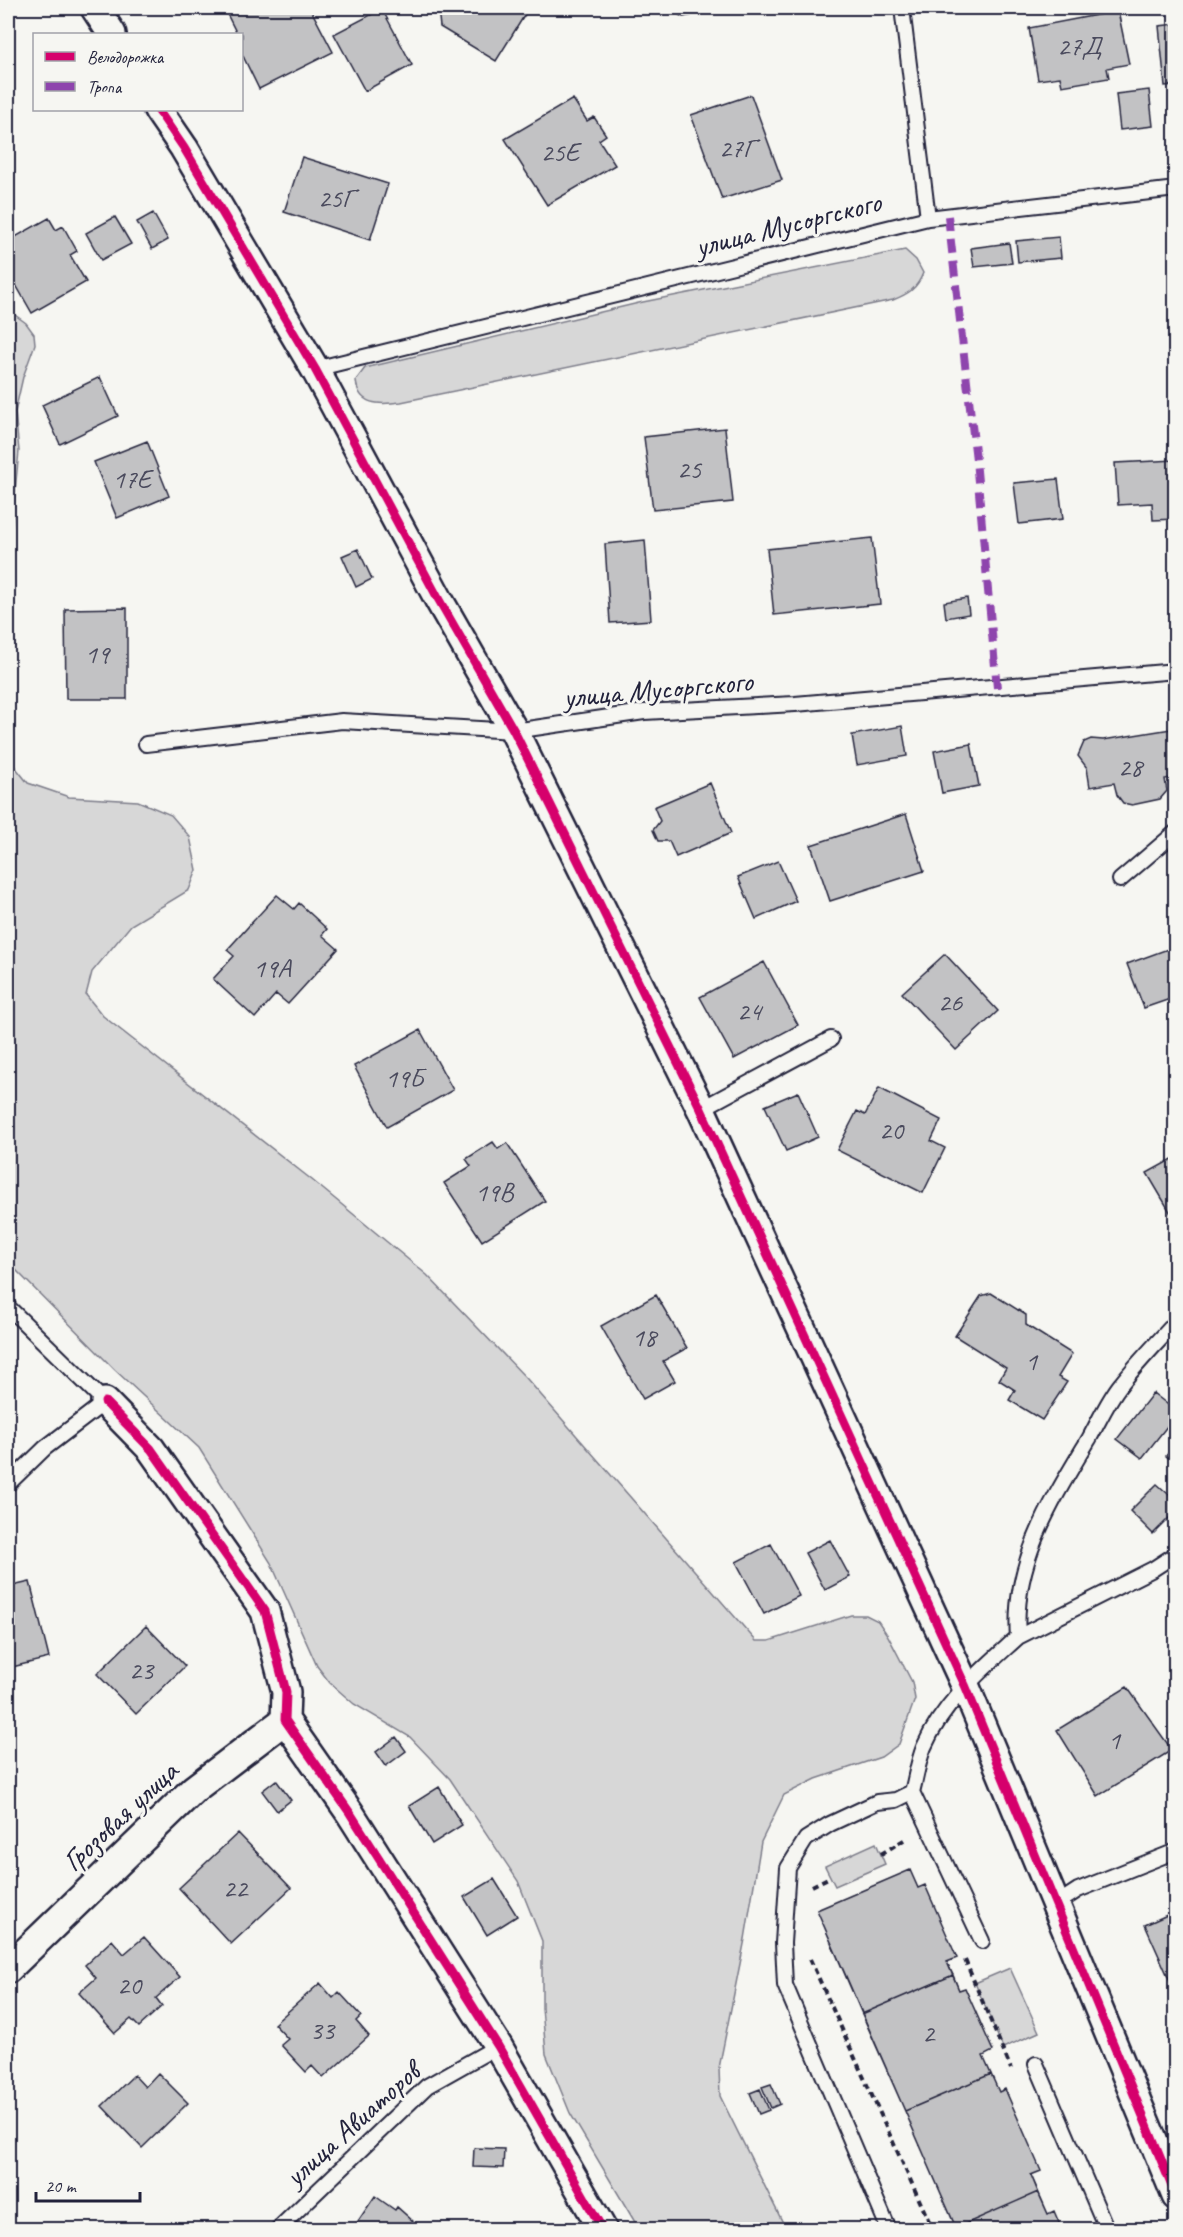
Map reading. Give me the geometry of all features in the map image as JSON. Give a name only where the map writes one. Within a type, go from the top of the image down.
[{"type":"street","points":[[96,8],[111,33]]},
{"type":"street","points":[[160,111],[315,369],[439,600],[514,731],[701,1109],[965,1685],[1176,2196]]},
{"type":"street","points":[[105,1402],[152,1449],[265,1611],[286,1692],[285,1720],[350,1813],[498,2046],[603,2229]]},
{"type":"street","name":"Грозовая улица","points":[[8,1969],[194,1789],[285,1720]]},
{"type":"lane","points":[[902,8],[928,218]]},
{"type":"lane","name":"улица Мусоргского","points":[[315,369],[928,218],[1176,189]]},
{"type":"lane","name":"улица Мусоргского","points":[[146,744],[342,722],[514,731],[644,712],[807,703],[1176,671]]},
{"type":"lane","points":[[1120,880],[1176,832]]},
{"type":"lane","points":[[701,1109],[831,1039]]},
{"type":"lane","points":[[8,1307],[105,1402],[45,1448],[8,1484]]},
{"type":"lane","points":[[1018,1637],[1016,1617],[1023,1569],[1033,1540],[1068,1472],[1120,1385],[1176,1322]]},
{"type":"lane","points":[[982,1941],[912,1792],[924,1748],[942,1715],[965,1685],[1018,1637],[1153,1569],[1176,1554]]},
{"type":"lane","points":[[889,2229],[785,1985],[783,1943],[788,1868],[806,1839],[830,1824],[878,1802],[896,1800],[912,1792]]},
{"type":"lane","points":[[1055,1905],[1078,1890],[1176,1851]]},
{"type":"lane","name":"улица Авиаторов","points":[[277,2229],[427,2086],[498,2046]]},
{"type":"lane","points":[[1036,2064],[1107,2229]]},
{"type":"path","points":[[880,1854],[910,1836],[915,1847]]},
{"type":"path","points":[[803,1891],[830,1877]]},
{"type":"path","points":[[807,1953],[933,2229]]},
{"type":"path","points":[[963,1955],[1010,2067]]},
{"type":"shaded area","points":[[905,250],[916,260],[923,273],[911,290],[893,300],[401,402],[371,402],[361,395],[358,389],[356,380],[365,368],[643,302]]},
{"type":"shaded area","points":[[8,310],[26,323],[34,334],[35,344],[23,377],[15,412],[19,451],[8,561]]},
{"type":"shaded area","points":[[8,758],[28,783],[69,797],[138,801],[171,815],[190,837],[197,870],[189,890],[131,925],[92,972],[86,995],[103,1016],[312,1180],[427,1275],[527,1379],[756,1641],[769,1641],[851,1615],[866,1615],[878,1621],[888,1636],[912,1682],[915,1699],[899,1744],[881,1757],[816,1779],[784,1795],[761,1842],[745,1939],[719,2068],[720,2096],[786,2229],[639,2229],[570,2113],[546,2054],[542,2008],[542,1941],[518,1881],[450,1779],[410,1737],[354,1704],[330,1683],[317,1666],[271,1563],[199,1448],[115,1370],[16,1270],[8,1258]]},
{"type":"shaded area","points":[[876,1843],[885,1864],[835,1886],[825,1866]]},
{"type":"shaded area","points":[[1010,1968],[1039,2032],[1003,2048],[975,1983]]},
{"type":"building","points":[[234,8],[310,8],[333,52],[259,89],[243,56],[243,33],[236,33],[226,12]]},
{"type":"building","points":[[438,8],[529,8],[496,61],[440,27]]},
{"type":"building","points":[[666,8],[732,8],[683,17]]},
{"type":"building","points":[[382,9],[412,65],[365,91],[334,34]]},
{"type":"building","points":[[1118,11],[1129,64],[1107,68],[1109,78],[1062,86],[1060,77],[1038,80],[1029,28]]},
{"type":"building","points":[[1176,24],[1176,85],[1165,86],[1159,26]]},
{"type":"building","points":[[1149,90],[1153,126],[1120,130],[1116,94]]},
{"type":"building","points":[[751,95],[782,180],[722,199],[691,115]]},
{"type":"building","points":[[573,99],[587,121],[594,117],[606,135],[599,140],[615,165],[547,205],[505,139]]},
{"type":"building","points":[[302,157],[388,184],[370,240],[284,212]]},
{"type":"building","points":[[153,213],[168,240],[152,249],[137,222]]},
{"type":"building","points":[[115,217],[131,244],[101,260],[86,233]]},
{"type":"building","points":[[49,218],[56,230],[63,226],[77,251],[70,255],[86,282],[32,313],[8,271],[8,255],[12,253],[8,241]]},
{"type":"building","points":[[1059,237],[1061,258],[1018,262],[1016,241]]},
{"type":"building","points":[[1009,243],[1012,263],[974,267],[971,248]]},
{"type":"building","points":[[100,377],[118,416],[60,444],[42,405]]},
{"type":"building","points":[[725,428],[733,502],[653,510],[644,437]]},
{"type":"building","points":[[147,441],[169,496],[117,518],[94,462]]},
{"type":"building","points":[[1176,460],[1176,519],[1153,520],[1152,503],[1118,505],[1115,463]]},
{"type":"building","points":[[1058,479],[1063,519],[1019,524],[1014,483]]},
{"type":"building","points":[[872,538],[880,604],[774,615],[767,549]]},
{"type":"building","points":[[645,540],[651,620],[610,623],[605,544]]},
{"type":"building","points":[[358,549],[372,579],[356,587],[342,556]]},
{"type":"building","points":[[967,598],[969,614],[946,618],[944,602]]},
{"type":"building","points":[[127,608],[127,699],[66,699],[65,609]]},
{"type":"building","points":[[902,726],[907,756],[857,765],[852,735]]},
{"type":"building","points":[[1176,730],[1176,777],[1165,779],[1167,791],[1160,799],[1132,805],[1123,803],[1117,795],[1114,783],[1090,787],[1087,768],[1078,756],[1084,742],[1091,739],[1103,740]]},
{"type":"building","points":[[971,744],[979,786],[942,793],[934,751]]},
{"type":"building","points":[[710,783],[731,833],[676,857],[669,841],[658,841],[653,830],[660,821],[654,807]]},
{"type":"building","points":[[906,814],[924,871],[830,901],[811,845]]},
{"type":"building","points":[[778,861],[796,901],[756,919],[738,877]]},
{"type":"building","points":[[277,895],[294,909],[299,903],[327,929],[322,935],[338,949],[288,1004],[276,994],[255,1018],[213,979],[234,956],[227,950]]},
{"type":"building","points":[[1176,946],[1176,997],[1144,1008],[1127,964]]},
{"type":"building","points":[[945,954],[998,1011],[956,1050],[902,993]]},
{"type":"building","points":[[764,962],[798,1025],[734,1059],[700,997]]},
{"type":"building","points":[[420,1030],[453,1090],[387,1127],[354,1066]]},
{"type":"building","points":[[879,1088],[941,1120],[931,1141],[945,1148],[923,1193],[837,1150],[857,1111],[865,1115]]},
{"type":"building","points":[[798,1092],[818,1137],[786,1151],[765,1106]]},
{"type":"building","points":[[493,1142],[498,1149],[507,1143],[545,1201],[482,1241],[444,1183],[471,1166],[466,1159]]},
{"type":"building","points":[[1176,1157],[1176,1222],[1147,1173]]},
{"type":"building","points":[[991,1293],[1026,1315],[1026,1325],[1072,1354],[1058,1377],[1067,1382],[1042,1420],[1009,1400],[1015,1390],[999,1380],[1006,1368],[955,1336],[981,1296]]},
{"type":"building","points":[[656,1295],[687,1348],[663,1361],[675,1381],[643,1399],[601,1326]]},
{"type":"building","points":[[1153,1393],[1176,1411],[1176,1415],[1142,1458],[1117,1439]]},
{"type":"building","points":[[1176,1444],[1176,1464],[1166,1456]]},
{"type":"building","points":[[1157,1484],[1176,1501],[1176,1511],[1153,1534],[1130,1511]]},
{"type":"building","points":[[830,1540],[850,1577],[825,1590],[805,1553]]},
{"type":"building","points":[[771,1544],[799,1596],[764,1614],[736,1562]]},
{"type":"building","points":[[30,1582],[49,1658],[8,1668],[8,1587]]},
{"type":"building","points":[[146,1626],[185,1666],[136,1714],[97,1674]]},
{"type":"building","points":[[1127,1687],[1172,1750],[1098,1796],[1057,1730]]},
{"type":"building","points":[[396,1737],[406,1751],[386,1766],[376,1752]]},
{"type":"building","points":[[276,1780],[291,1800],[277,1811],[262,1791]]},
{"type":"building","points":[[439,1787],[462,1825],[432,1844],[409,1806]]},
{"type":"building","points":[[238,1833],[291,1888],[231,1944],[179,1888]]},
{"type":"building","points":[[910,1870],[918,1888],[925,1885],[957,1958],[947,1962],[953,1975],[862,2014],[817,1910]]},
{"type":"building","points":[[910,1870],[918,1888],[925,1885],[957,1958],[947,1962],[959,1990],[965,1988],[993,2051],[983,2056],[999,2092],[1005,2089],[1041,2171],[1031,2175],[1048,2214],[1054,2211],[1062,2230],[957,2230],[817,1910]]},
{"type":"building","points":[[494,1879],[517,1916],[487,1935],[464,1897]]},
{"type":"building","points":[[1176,1911],[1176,1981],[1171,1983],[1145,1925]]},
{"type":"building","points":[[144,1937],[180,1977],[156,1998],[162,2006],[139,2027],[131,2019],[115,2033],[79,1993],[96,1978],[85,1965],[112,1940],[124,1954]]},
{"type":"building","points":[[953,1975],[959,1990],[965,1988],[993,2051],[983,2056],[991,2074],[905,2111],[862,2014]]},
{"type":"building","points":[[320,1983],[333,1998],[339,1992],[361,2016],[356,2021],[369,2036],[323,2078],[312,2066],[306,2072],[281,2045],[288,2039],[274,2024]]},
{"type":"building","points":[[158,2073],[188,2103],[142,2148],[102,2106],[134,2075],[145,2087]]},
{"type":"building","points":[[991,2074],[999,2092],[1005,2089],[1041,2171],[1031,2175],[1038,2192],[956,2228],[905,2111]]},
{"type":"building","points":[[771,2084],[780,2104],[771,2108],[762,2087]]},
{"type":"building","points":[[760,2089],[769,2110],[759,2114],[750,2093]]},
{"type":"building","points":[[474,2148],[504,2149],[503,2168],[473,2167]]},
{"type":"building","points":[[1038,2192],[1048,2214],[1054,2211],[1062,2230],[956,2228]]},
{"type":"building","points":[[375,2196],[395,2210],[397,2207],[423,2230],[352,2230]]},
{"type":"marked path","points":[[948,216],[976,460],[997,688]]},
{"type":"cycle path","points":[[159,111],[184,148],[315,369],[439,600],[514,731],[701,1109],[965,1685],[1176,2196]]},
{"type":"cycle path","points":[[105,1402],[151,1449],[265,1611],[286,1692],[285,1720],[350,1813],[498,2046],[603,2230]]}]
